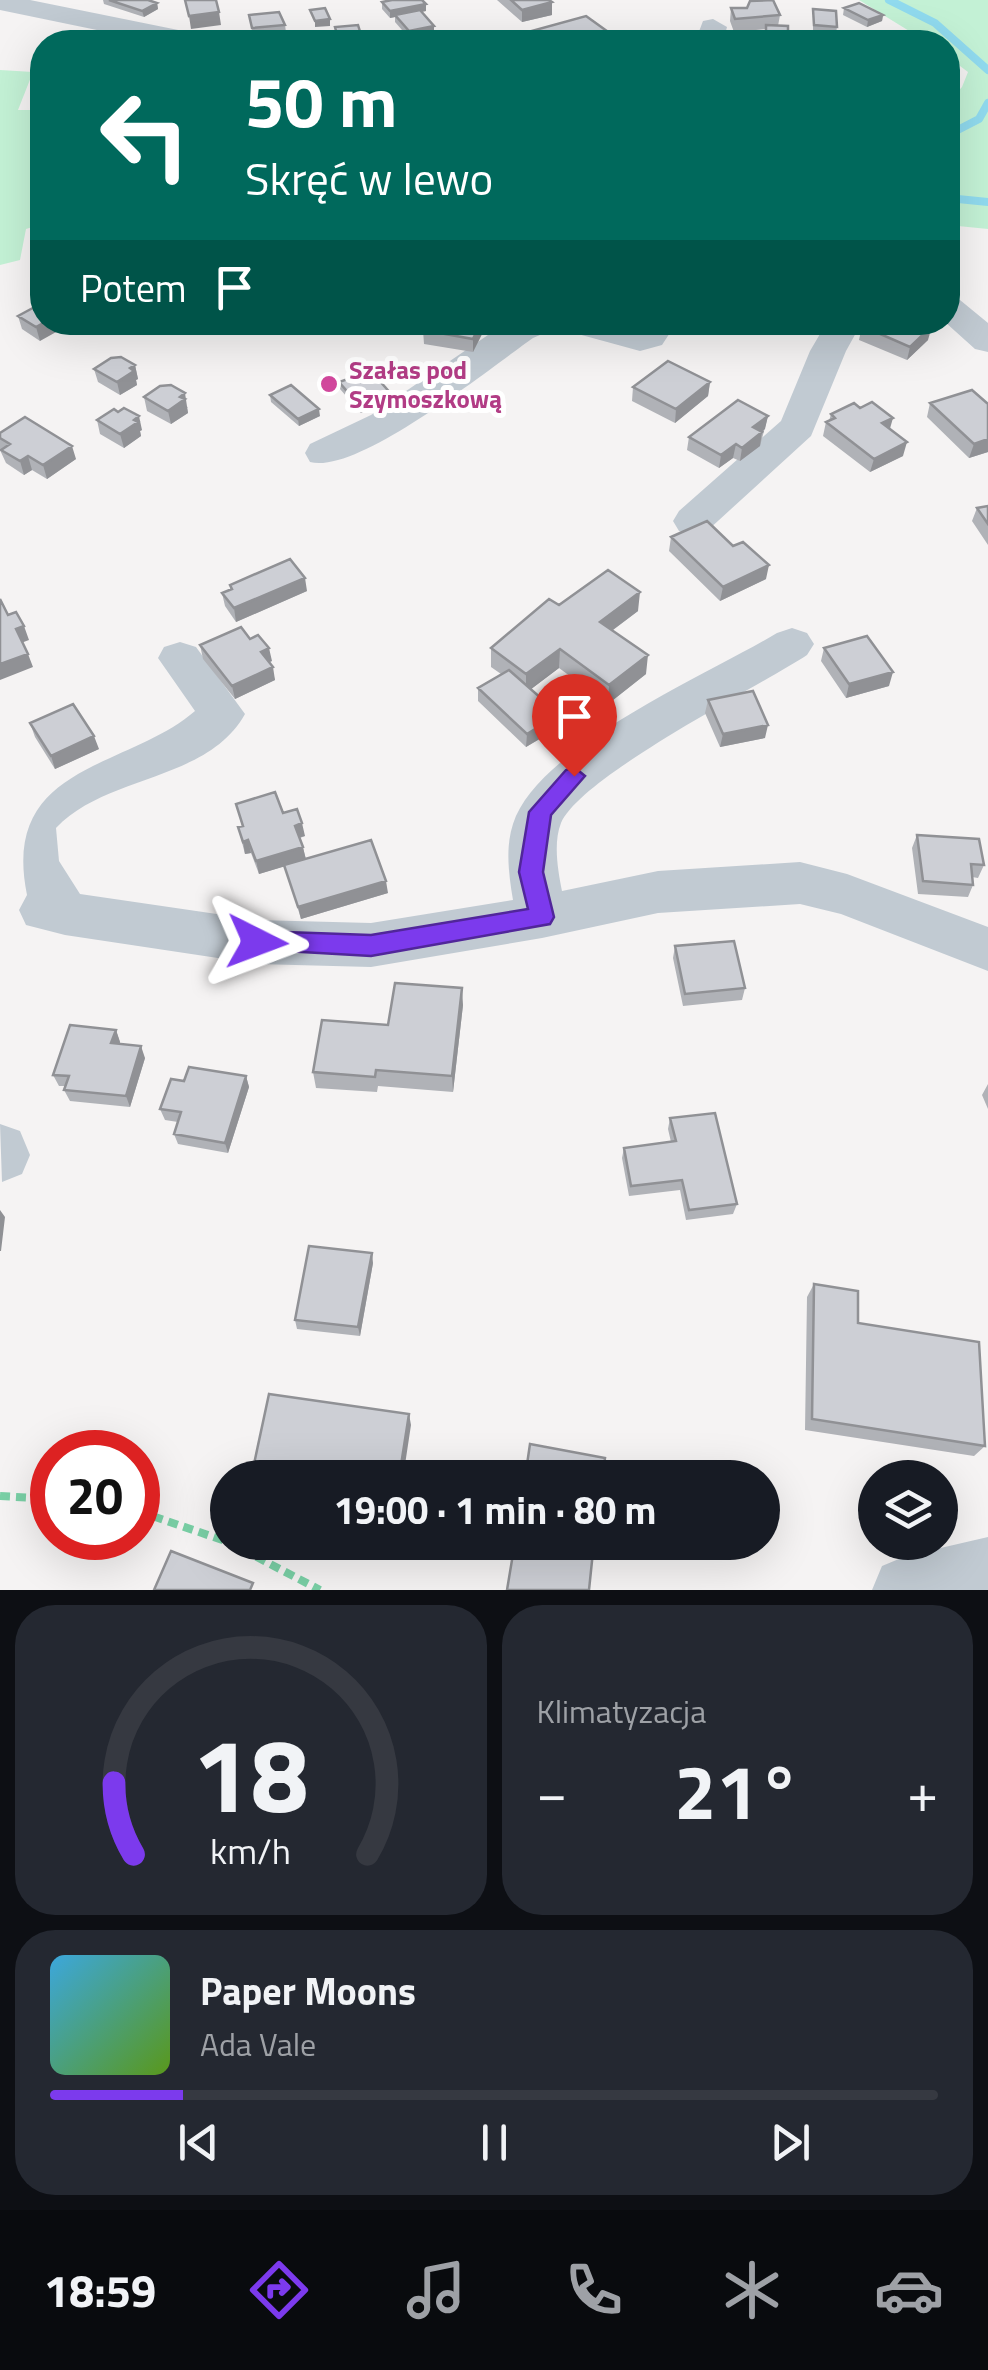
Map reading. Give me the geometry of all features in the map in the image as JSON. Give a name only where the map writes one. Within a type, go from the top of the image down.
[{"type":"street","points":[[0,2],[135,30]]},
{"type":"street","points":[[960,317],[988,340]]},
{"type":"street","points":[[324,452],[384,424],[513,335]]},
{"type":"street","points":[[613,335],[630,340],[650,335]]},
{"type":"street","points":[[693,521],[798,427],[837,335]]},
{"type":"street","points":[[542,917],[531,872],[540,812],[574,776],[792,644]]},
{"type":"street","points":[[180,658],[222,714],[209,728],[170,749],[53,801],[32,823],[35,864],[54,912],[257,942],[332,946],[404,941],[658,892],[800,883],[847,895],[988,949]]},
{"type":"street","points":[[906,1590],[988,1571]]},
{"type":"path","points":[[0,1496],[30,1498]]},
{"type":"path","points":[[160,1519],[210,1536]]},
{"type":"path","points":[[262,1560],[320,1590]]},
{"type":"green space","points":[[859,0],[988,0],[988,229],[960,226],[960,89],[968,72],[960,66],[960,30],[908,30]]},
{"type":"green space","points":[[0,70],[30,72],[18,110],[30,110],[30,228],[26,229],[20,260],[0,265]]},
{"type":"building","points":[[109,0],[148,0],[157,3],[142,11]]},
{"type":"building","points":[[185,0],[216,0],[219,12],[189,16]]},
{"type":"building","points":[[422,0],[426,4],[390,11],[382,2]]},
{"type":"building","points":[[511,0],[549,0],[552,2],[522,10]]},
{"type":"building","points":[[773,0],[780,15],[735,19],[731,8],[747,8],[750,1]]},
{"type":"building","points":[[859,3],[883,15],[868,20],[844,8]]},
{"type":"building","points":[[325,8],[330,19],[315,21],[310,10]]},
{"type":"building","points":[[813,9],[836,11],[837,27],[814,25]]},
{"type":"building","points":[[420,10],[434,26],[408,30],[395,15]]},
{"type":"building","points":[[279,12],[285,25],[252,28],[249,15]]},
{"type":"building","points":[[586,16],[605,30],[535,30]]},
{"type":"building","points":[[358,25],[360,30],[336,30],[335,27]]},
{"type":"building","points":[[766,25],[788,26],[788,30],[766,30]]},
{"type":"building","points":[[30,310],[30,323],[18,316]]},
{"type":"building","points":[[883,335],[923,335],[910,347]]},
{"type":"building","points":[[121,357],[135,365],[130,368],[134,371],[117,382],[94,369],[111,358]]},
{"type":"building","points":[[668,361],[710,382],[676,409],[633,387]]},
{"type":"building","points":[[371,371],[392,395],[360,406],[339,382]]},
{"type":"building","points":[[171,385],[185,393],[180,397],[185,399],[168,411],[144,397],[160,386]]},
{"type":"building","points":[[291,385],[319,409],[298,419],[270,395]]},
{"type":"building","points":[[972,390],[988,404],[988,439],[974,444],[930,403]]},
{"type":"building","points":[[738,400],[768,416],[753,427],[762,432],[742,448],[736,444],[721,455],[689,437]]},
{"type":"building","points":[[872,402],[893,418],[882,423],[907,442],[874,459],[826,422],[835,418],[831,414],[854,403],[860,408]]},
{"type":"building","points":[[124,408],[139,416],[134,420],[138,422],[120,434],[97,420],[114,409],[118,412]]},
{"type":"building","points":[[25,417],[72,446],[43,465],[28,456],[20,461],[1,450],[10,444],[0,438],[0,433]]},
{"type":"building","points":[[988,506],[988,524],[977,508]]},
{"type":"building","points":[[707,521],[733,546],[743,542],[769,565],[723,587],[671,537]]},
{"type":"building","points":[[290,559],[305,578],[234,608],[222,593],[232,589],[230,585]]},
{"type":"building","points":[[608,570],[640,592],[600,622],[648,655],[609,685],[560,649],[526,674],[491,648],[549,599],[559,605]]},
{"type":"building","points":[[0,599],[8,615],[16,612],[24,626],[16,629],[28,654],[0,664]]},
{"type":"building","points":[[241,627],[250,639],[258,635],[269,648],[261,652],[273,667],[232,686],[200,645]]},
{"type":"building","points":[[867,636],[893,672],[849,684],[824,648]]},
{"type":"building","points":[[509,670],[559,714],[527,734],[478,688]]},
{"type":"building","points":[[753,691],[768,725],[723,734],[708,700]]},
{"type":"building","points":[[73,704],[94,736],[51,756],[30,723]]},
{"type":"building","points":[[275,792],[283,813],[297,809],[302,823],[295,826],[303,847],[256,861],[248,840],[243,842],[236,804]]},
{"type":"building","points":[[917,835],[979,839],[984,865],[971,864],[973,885],[923,881]]},
{"type":"building","points":[[371,840],[386,881],[298,907],[284,865]]},
{"type":"building","points":[[734,941],[745,988],[685,994],[675,946]]},
{"type":"building","points":[[395,983],[462,988],[452,1076],[376,1070],[375,1077],[313,1072],[322,1020],[388,1025]]},
{"type":"building","points":[[70,1025],[116,1030],[111,1043],[141,1046],[126,1096],[64,1090],[69,1076],[53,1075]]},
{"type":"building","points":[[189,1067],[246,1076],[225,1143],[174,1134],[181,1112],[160,1109],[171,1079],[184,1081]]},
{"type":"building","points":[[715,1113],[737,1204],[689,1210],[682,1180],[631,1186],[624,1148],[676,1141],[670,1118]]},
{"type":"building","points":[[309,1246],[372,1253],[358,1327],[295,1320]]},
{"type":"building","points":[[814,1284],[858,1291],[858,1323],[979,1342],[985,1446],[812,1419]]},
{"type":"building","points":[[269,1394],[409,1414],[402,1460],[255,1460]]},
{"type":"building","points":[[530,1444],[605,1458],[605,1460],[528,1460]]},
{"type":"building","points":[[171,1551],[253,1583],[250,1590],[154,1590]]},
{"type":"building","points":[[512,1560],[592,1560],[589,1590],[507,1590]]},
{"type":"waterway","points":[[889,0],[943,30]]},
{"type":"waterway","points":[[960,45],[988,70]]},
{"type":"waterway","points":[[960,129],[979,119],[988,103]]},
{"type":"waterway","points":[[960,199],[988,202]]},
{"type":"place","name":"Szałas pod Szymoszkową","points":[[329,384]]},
{"type":"route","points":[[257,942],[371,946],[542,917],[531,872],[540,812],[574,776]]}]
